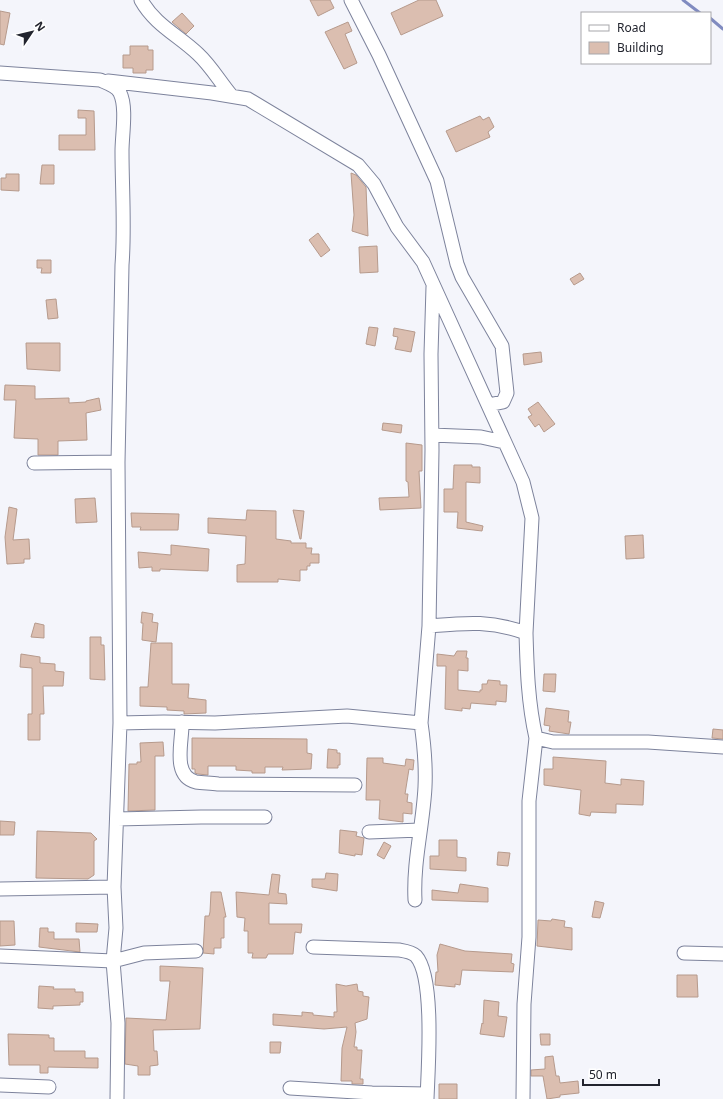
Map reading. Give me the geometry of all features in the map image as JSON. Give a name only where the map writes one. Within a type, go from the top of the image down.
[{"type":"street","points":[[141,0],[146,10],[162,26],[177,35],[200,56],[231,95]]},
{"type":"street","points":[[351,0],[379,54],[437,181],[457,264],[462,277],[502,346],[507,393],[503,402],[488,405]]},
{"type":"street","points":[[0,74],[100,80],[231,95],[248,100],[263,107],[358,165],[374,184],[397,227],[423,262],[523,482],[532,518],[526,633],[527,678],[536,738],[530,801],[530,937],[524,1004],[523,1099]]},
{"type":"street","points":[[100,80],[112,85],[120,92],[123,103],[122,152],[124,236],[122,265],[118,462],[120,723],[114,887],[116,928],[113,961],[118,1023],[117,1099]]},
{"type":"street","points":[[415,900],[414,876],[425,788],[421,723],[429,626],[432,435],[430,354],[433,283]]},
{"type":"street","points":[[432,435],[481,437],[504,442]]},
{"type":"street","points":[[34,463],[118,462]]},
{"type":"street","points":[[429,626],[468,622],[499,626],[526,633]]},
{"type":"street","points":[[120,723],[215,723],[347,716],[421,723]]},
{"type":"street","points":[[182,722],[182,771],[184,775],[196,782],[218,784],[355,784]]},
{"type":"street","points":[[536,738],[561,742],[648,742],[723,747]]},
{"type":"street","points":[[117,819],[201,817],[265,818]]},
{"type":"street","points":[[369,832],[420,830]]},
{"type":"street","points":[[0,889],[114,887]]},
{"type":"street","points":[[290,1088],[427,1096],[430,1064],[427,995],[424,975],[416,957],[412,953],[399,950],[313,947]]},
{"type":"street","points":[[0,956],[113,961],[144,953],[196,951]]},
{"type":"street","points":[[684,953],[723,954]]},
{"type":"street","points":[[0,1085],[50,1087]]},
{"type":"building","points":[[310,0],[330,0],[334,8],[318,16]]},
{"type":"building","points":[[419,0],[436,0],[443,16],[401,35],[391,13]]},
{"type":"building","points":[[0,11],[10,13],[4,45],[0,44]]},
{"type":"building","points":[[182,13],[194,26],[186,34],[172,22]]},
{"type":"building","points":[[348,22],[352,31],[345,34],[357,63],[344,69],[325,32]]},
{"type":"building","points":[[130,46],[148,46],[148,50],[153,50],[153,70],[146,70],[146,73],[133,73],[133,68],[123,68],[123,55],[130,55]]},
{"type":"building","points":[[78,110],[94,111],[95,150],[59,150],[59,135],[86,135],[86,118],[78,118]]},
{"type":"building","points":[[480,116],[483,120],[489,117],[494,127],[488,132],[490,137],[456,152],[446,131]]},
{"type":"building","points":[[42,165],[54,165],[54,184],[40,184]]},
{"type":"building","points":[[351,173],[356,175],[366,187],[368,236],[352,231],[354,215]]},
{"type":"building","points":[[6,174],[19,174],[19,191],[1,190],[1,178],[6,178]]},
{"type":"building","points":[[318,233],[330,250],[321,257],[309,240]]},
{"type":"building","points":[[377,246],[378,272],[360,273],[359,247]]},
{"type":"building","points":[[37,260],[51,260],[51,273],[41,273],[42,268],[37,268]]},
{"type":"building","points":[[580,273],[584,279],[574,285],[570,279]]},
{"type":"building","points":[[56,299],[58,318],[48,319],[46,300]]},
{"type":"building","points":[[369,327],[378,328],[375,346],[366,344]]},
{"type":"building","points":[[394,328],[415,332],[411,352],[395,349],[398,337],[393,336]]},
{"type":"building","points":[[26,343],[60,343],[60,371],[27,369]]},
{"type":"building","points":[[541,352],[542,362],[524,365],[523,354]]},
{"type":"building","points":[[5,385],[35,386],[35,399],[69,398],[69,403],[86,402],[99,398],[101,410],[86,413],[87,440],[58,441],[58,455],[38,455],[38,439],[14,438],[16,400],[4,400]]},
{"type":"building","points":[[538,402],[555,424],[544,432],[539,424],[535,427],[528,417],[532,415],[528,409]]},
{"type":"building","points":[[383,423],[402,425],[401,433],[382,430]]},
{"type":"building","points":[[406,443],[422,445],[422,471],[419,471],[421,508],[380,510],[379,498],[409,497],[408,482],[406,481]]},
{"type":"building","points":[[454,465],[472,465],[472,467],[480,467],[480,483],[466,482],[466,522],[483,526],[482,531],[457,528],[458,512],[444,512],[444,489],[453,489]]},
{"type":"building","points":[[95,498],[97,522],[76,523],[75,499]]},
{"type":"building","points":[[9,507],[17,509],[13,540],[29,539],[30,559],[24,559],[24,563],[7,564],[5,537]]},
{"type":"building","points":[[247,510],[276,511],[276,539],[291,541],[291,543],[306,543],[306,548],[312,548],[311,554],[319,554],[319,563],[310,563],[310,566],[307,566],[307,570],[300,570],[300,581],[278,579],[278,582],[237,582],[237,565],[245,564],[246,536],[208,533],[208,518],[246,520]]},
{"type":"building","points":[[293,510],[304,511],[301,539],[300,539]]},
{"type":"building","points":[[131,513],[179,514],[178,530],[140,530],[141,527],[132,527]]},
{"type":"building","points":[[643,535],[644,558],[626,559],[625,536]]},
{"type":"building","points":[[171,545],[209,549],[208,571],[160,569],[160,571],[152,571],[152,567],[139,568],[138,552],[171,555]]},
{"type":"building","points":[[142,612],[153,614],[152,622],[158,623],[156,642],[142,640]]},
{"type":"building","points":[[35,623],[44,625],[44,638],[31,637]]},
{"type":"building","points":[[90,637],[101,637],[101,645],[104,645],[105,680],[90,679]]},
{"type":"building","points":[[151,643],[172,643],[172,684],[189,684],[188,698],[206,700],[206,713],[184,714],[184,711],[167,710],[167,707],[140,706],[140,687],[148,687]]},
{"type":"building","points":[[457,651],[467,651],[466,658],[468,658],[468,671],[458,670],[458,690],[480,692],[480,690],[482,690],[482,684],[487,684],[488,680],[500,681],[500,685],[507,685],[506,702],[496,701],[496,705],[471,703],[470,709],[462,708],[462,711],[445,709],[446,666],[437,666],[437,654],[454,656]]},
{"type":"building","points":[[21,654],[40,657],[40,663],[55,664],[55,671],[64,672],[63,686],[43,686],[44,714],[40,714],[40,740],[28,740],[28,714],[32,714],[32,668],[20,667]]},
{"type":"building","points":[[544,674],[556,674],[555,692],[543,691]]},
{"type":"building","points":[[546,708],[569,711],[568,722],[571,722],[569,734],[549,731],[550,726],[544,725]]},
{"type":"building","points":[[713,729],[723,730],[723,739],[712,738]]},
{"type":"building","points":[[192,738],[307,739],[307,753],[312,754],[311,769],[282,770],[283,767],[265,767],[265,773],[252,773],[252,771],[236,770],[236,766],[208,766],[208,775],[198,774],[195,773],[195,769],[192,769]]},
{"type":"building","points":[[163,742],[164,756],[155,756],[155,810],[128,811],[129,764],[137,764],[137,762],[141,762],[140,743]]},
{"type":"building","points":[[328,749],[337,750],[337,753],[340,753],[340,765],[338,765],[338,768],[327,768]]},
{"type":"building","points":[[553,757],[606,761],[605,783],[621,785],[621,779],[644,781],[643,805],[616,804],[616,813],[591,812],[590,816],[579,814],[581,790],[544,785],[544,769],[553,769]]},
{"type":"building","points":[[367,758],[383,758],[383,763],[405,766],[406,759],[414,760],[413,770],[409,769],[405,794],[408,794],[407,802],[412,803],[412,814],[403,813],[403,822],[379,819],[380,800],[366,800]]},
{"type":"building","points":[[0,821],[15,822],[14,835],[0,835]]},
{"type":"building","points":[[340,830],[357,832],[356,836],[364,838],[362,855],[355,854],[355,856],[339,853]]},
{"type":"building","points":[[37,831],[91,833],[97,839],[94,841],[94,875],[88,879],[36,878]]},
{"type":"building","points":[[439,840],[457,840],[457,857],[466,858],[466,871],[430,869],[430,856],[439,856]]},
{"type":"building","points":[[384,842],[391,846],[384,859],[377,855]]},
{"type":"building","points":[[498,852],[510,853],[508,866],[497,865]]},
{"type":"building","points":[[326,873],[338,874],[337,891],[312,887],[312,879],[325,879]]},
{"type":"building","points":[[272,874],[280,875],[278,893],[286,894],[287,904],[269,903],[269,924],[302,924],[301,933],[295,932],[293,954],[268,954],[266,958],[252,958],[253,953],[248,953],[248,931],[244,931],[245,918],[237,917],[236,892],[269,895]]},
{"type":"building","points":[[460,884],[488,888],[488,902],[432,900],[432,890],[458,893]]},
{"type":"building","points":[[211,892],[221,892],[226,917],[224,917],[224,938],[221,938],[221,948],[214,948],[214,954],[203,953],[205,916],[209,916],[210,912]]},
{"type":"building","points":[[595,901],[604,903],[600,918],[592,917]]},
{"type":"building","points":[[552,919],[565,921],[564,927],[572,928],[572,950],[537,946],[538,920],[551,921]]},
{"type":"building","points":[[0,921],[14,921],[15,945],[0,946]]},
{"type":"building","points":[[76,923],[98,924],[97,932],[76,932]]},
{"type":"building","points":[[40,928],[48,928],[48,932],[54,932],[54,939],[79,939],[80,952],[39,947]]},
{"type":"building","points":[[440,944],[465,951],[512,954],[511,963],[514,964],[513,972],[462,970],[460,985],[455,984],[455,987],[435,985],[436,972],[438,972],[437,955]]},
{"type":"building","points":[[160,966],[203,968],[200,1029],[153,1030],[154,1051],[157,1051],[158,1065],[150,1066],[150,1075],[138,1075],[138,1066],[125,1064],[126,1018],[166,1020],[170,981],[160,981]]},
{"type":"building","points":[[677,975],[697,975],[698,997],[677,997]]},
{"type":"building","points":[[336,984],[346,986],[357,984],[358,991],[363,992],[363,996],[369,997],[367,1019],[355,1023],[356,1032],[354,1047],[357,1047],[357,1050],[362,1050],[360,1079],[363,1079],[363,1084],[352,1084],[352,1081],[341,1081],[342,1048],[347,1027],[324,1029],[273,1025],[273,1014],[302,1016],[302,1012],[313,1013],[313,1015],[334,1017],[334,1012],[337,1012]]},
{"type":"building","points":[[39,986],[54,987],[53,989],[75,989],[75,992],[83,992],[83,1002],[80,1002],[80,1005],[53,1006],[53,1009],[38,1008]]},
{"type":"building","points":[[484,1000],[499,1002],[498,1016],[507,1017],[504,1037],[480,1034],[482,1023],[483,1024]]},
{"type":"building","points":[[8,1034],[49,1035],[49,1038],[54,1038],[54,1051],[85,1051],[85,1058],[98,1058],[98,1068],[48,1067],[48,1073],[40,1073],[40,1065],[9,1065]]},
{"type":"building","points":[[540,1034],[550,1034],[550,1045],[541,1045]]},
{"type":"building","points":[[270,1042],[281,1042],[280,1053],[270,1053]]},
{"type":"building","points":[[553,1056],[556,1076],[559,1076],[560,1083],[578,1081],[579,1093],[560,1095],[560,1097],[547,1099],[543,1076],[531,1076],[531,1070],[545,1069],[545,1057]]},
{"type":"building","points":[[439,1084],[457,1084],[457,1099],[439,1099]]},
{"type":"waterway","points":[[683,0],[699,12]]},
{"type":"waterway","points":[[711,19],[723,29]]}]
